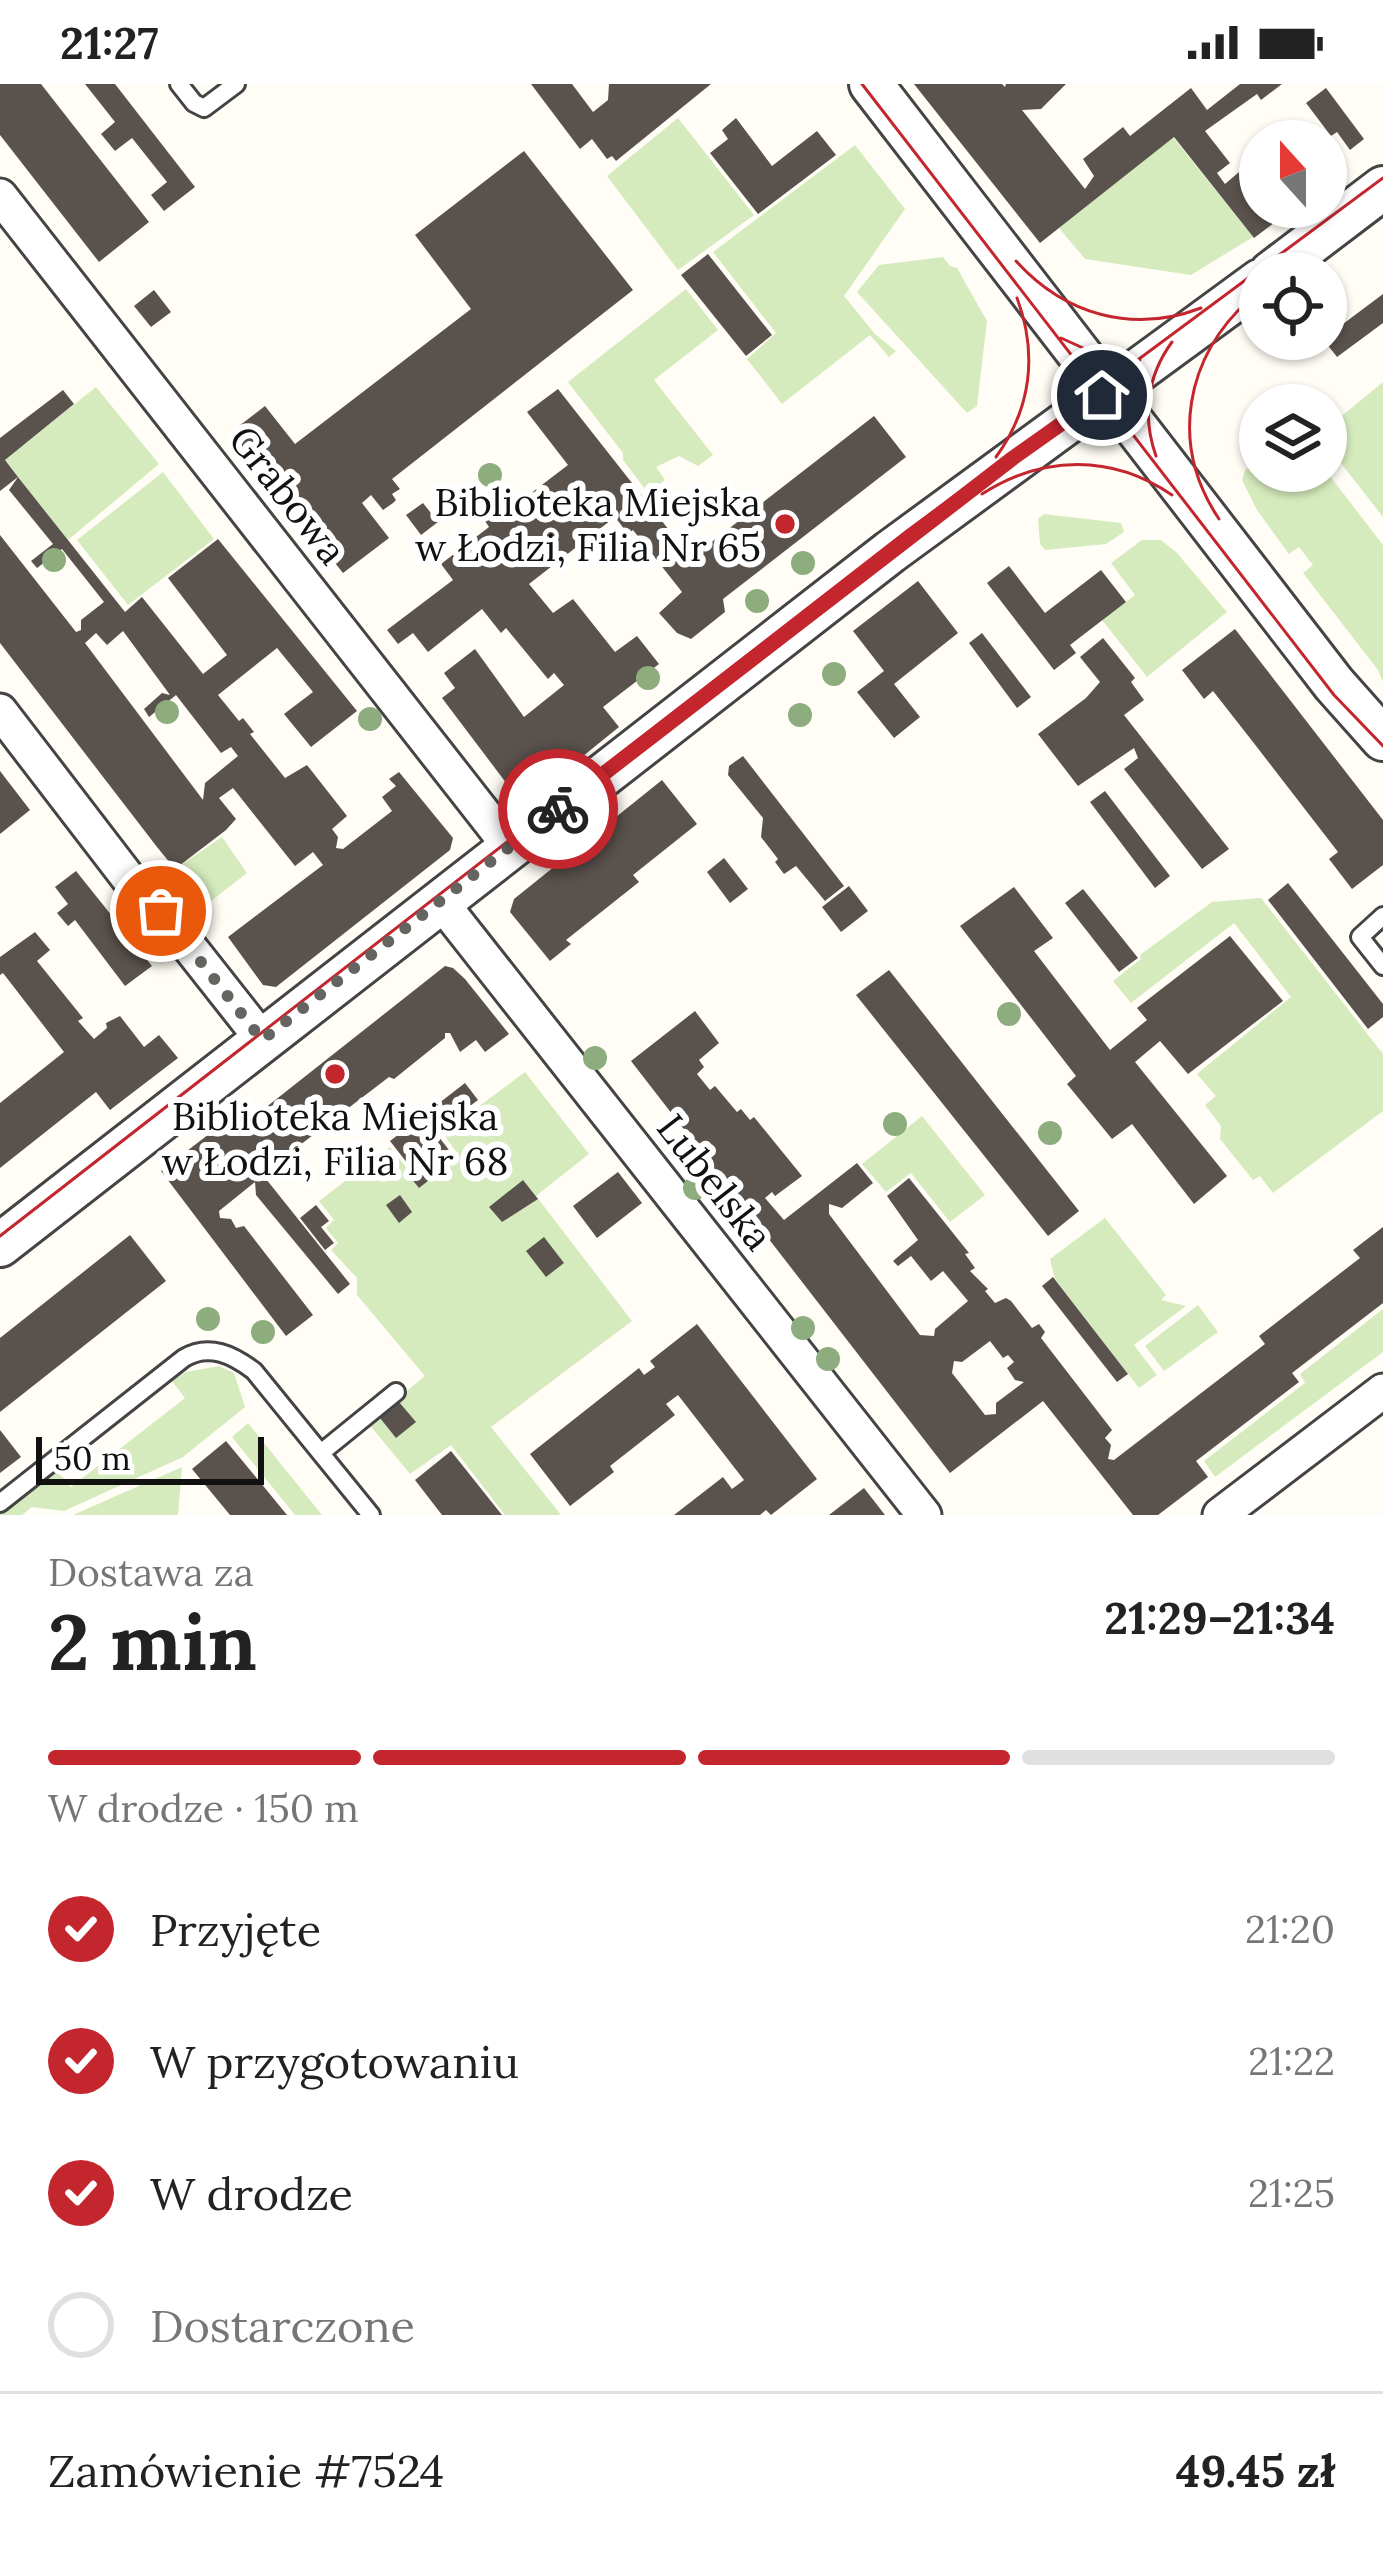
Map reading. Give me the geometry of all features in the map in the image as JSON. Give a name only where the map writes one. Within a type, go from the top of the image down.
[{"type":"street","points":[[871,84],[1334,684],[1383,739]]},
{"type":"street","points":[[1298,252],[1383,188]]},
{"type":"street","name":"Grabowa","points":[[0,196],[510,847]]},
{"type":"street","points":[[0,1245],[873,565],[1239,297]]},
{"type":"street","points":[[0,711],[142,896],[161,911],[262,1040]]},
{"type":"street","name":"Lubelska","points":[[440,901],[924,1515]]},
{"type":"street","points":[[1220,1515],[1383,1391]]},
{"type":"lane","points":[[178,84],[204,108],[236,84]]},
{"type":"lane","points":[[1383,916],[1360,937],[1383,966]]},
{"type":"lane","points":[[0,1504],[184,1358],[202,1350],[238,1358],[254,1371],[371,1515]]},
{"type":"lane","points":[[322,1453],[396,1393]]},
{"type":"green space","points":[[678,118],[754,215],[678,270],[607,176]]},
{"type":"green space","points":[[1173,137],[1239,220],[1239,228],[1246,228],[1253,237],[1191,275],[1085,259],[1059,228]]},
{"type":"green space","points":[[855,145],[905,209],[844,296],[896,351],[889,357],[870,335],[782,404],[747,359],[776,333],[713,252]]},
{"type":"green space","points":[[943,257],[957,268],[987,321],[977,406],[967,413],[857,292],[879,265]]},
{"type":"green space","points":[[686,289],[718,330],[654,380],[713,455],[698,466],[679,456],[656,467],[665,480],[648,493],[568,382]]},
{"type":"green space","points":[[1383,382],[1383,517],[1347,471],[1347,412]]},
{"type":"green space","points":[[96,387],[159,464],[68,540],[5,460]]},
{"type":"green space","points":[[163,472],[214,539],[128,605],[77,540]]},
{"type":"green space","points":[[1248,492],[1342,492],[1383,545],[1383,682],[1303,573],[1313,565],[1299,547],[1289,554]]},
{"type":"green space","points":[[1044,514],[1121,523],[1124,532],[1106,544],[1045,550],[1038,519]]},
{"type":"green space","points":[[1142,540],[1161,540],[1176,552],[1227,612],[1147,677],[1102,620],[1135,595],[1111,563]]},
{"type":"green space","points":[[222,837],[247,873],[206,905],[175,869]]},
{"type":"green space","points":[[1261,898],[1383,1054],[1383,1111],[1273,1193],[1260,1176],[1253,1180],[1220,1139],[1221,1126],[1205,1105],[1216,1096],[1197,1074],[1291,997],[1234,923],[1131,1003],[1113,981],[1212,902]]},
{"type":"green space","points":[[525,1072],[589,1154],[536,1196],[632,1321],[491,1427],[561,1515],[505,1515],[451,1445],[410,1474],[368,1423],[425,1376],[357,1295],[357,1278],[331,1250],[338,1243],[326,1228],[334,1220],[319,1201],[390,1147],[420,1185],[459,1156],[443,1133]]},
{"type":"green space","points":[[922,1116],[985,1195],[950,1222],[911,1173],[886,1192],[862,1164]]},
{"type":"green space","points":[[1105,1218],[1166,1295],[1161,1300],[1186,1306],[1134,1345],[1157,1375],[1139,1388],[1055,1279],[1050,1259]]},
{"type":"green space","points":[[1198,1305],[1218,1332],[1164,1371],[1145,1346]]},
{"type":"green space","points":[[1383,1309],[1383,1352],[1215,1477],[1204,1461],[1305,1383],[1300,1374]]},
{"type":"green space","points":[[219,1366],[234,1373],[245,1407],[183,1457],[64,1511],[32,1507],[22,1515],[0,1515],[57,1471],[71,1487],[185,1398],[172,1381],[186,1372]]},
{"type":"green space","points":[[248,1423],[322,1515],[295,1515],[232,1437]]},
{"type":"green space","points":[[182,1467],[178,1515],[73,1515]]},
{"type":"building","points":[[0,84],[41,84],[149,222],[99,262],[0,135]]},
{"type":"building","points":[[85,84],[115,84],[195,187],[164,211],[151,195],[167,182],[132,138],[115,151],[101,134],[115,122]]},
{"type":"building","points":[[531,84],[572,84],[593,112],[608,100],[609,84],[711,84],[616,161],[612,156],[607,159],[592,139],[580,149]]},
{"type":"building","points":[[914,84],[1066,84],[1041,109],[1022,110],[1085,189],[1094,176],[1083,159],[1123,127],[1130,136],[1191,88],[1207,110],[1240,84],[1282,84],[1261,100],[1257,94],[1205,131],[1230,163],[1217,173],[1225,184],[1239,172],[1239,219],[1174,137],[1040,243]]},
{"type":"building","points":[[1326,88],[1364,139],[1350,150],[1347,120],[1319,120],[1306,103]]},
{"type":"building","points":[[736,118],[772,166],[817,131],[836,155],[758,214],[710,153],[728,139],[722,130]]},
{"type":"building","points":[[524,151],[633,290],[392,479],[400,489],[392,494],[393,503],[383,510],[371,495],[362,503],[389,538],[343,573],[231,432],[265,406],[295,444],[471,309],[415,235]]},
{"type":"building","points":[[1246,228],[1267,228],[1254,238]]},
{"type":"building","points":[[708,254],[772,335],[746,356],[681,275]]},
{"type":"building","points":[[154,290],[171,312],[151,327],[134,306]]},
{"type":"building","points":[[1383,294],[1383,323],[1347,350],[1347,321]]},
{"type":"building","points":[[558,389],[691,558],[874,416],[906,457],[723,599],[725,612],[691,639],[677,633],[659,613],[682,592],[633,530],[628,534],[615,517],[529,584],[553,613],[573,599],[615,652],[637,636],[659,664],[603,707],[619,727],[530,799],[516,796],[442,698],[455,688],[444,673],[475,649],[524,717],[564,685],[554,673],[548,679],[506,628],[501,633],[482,609],[428,652],[413,633],[398,644],[387,630],[453,580],[441,564],[489,527],[485,521],[505,505],[509,510],[568,465],[527,412]]},
{"type":"building","points":[[63,390],[74,404],[5,460],[18,477],[0,491],[0,438]]},
{"type":"building","points":[[18,477],[125,612],[142,597],[203,674],[227,655],[168,578],[218,539],[357,711],[311,747],[284,714],[313,692],[277,648],[218,695],[239,721],[243,718],[285,778],[307,765],[347,816],[332,829],[338,837],[336,848],[343,849],[392,811],[382,797],[396,786],[389,779],[399,772],[453,838],[450,850],[276,987],[263,985],[228,937],[323,865],[313,852],[295,866],[233,788],[219,798],[236,819],[175,869],[0,643],[0,535],[76,632],[81,630],[81,620],[104,602],[62,549],[37,568],[31,561],[53,544],[9,490]],"holes":[[[123,631],[170,695],[162,693],[144,709],[149,717],[176,695],[221,753],[231,747],[238,756],[205,783],[203,800],[85,643],[96,633],[107,645]]]},
{"type":"building","points":[[423,503],[438,522],[421,535],[406,515]]},
{"type":"building","points":[[1009,566],[1045,613],[1101,570],[1126,602],[1070,645],[1076,653],[1054,670],[987,583]]},
{"type":"building","points":[[918,581],[958,633],[894,684],[920,717],[894,738],[857,692],[884,671],[853,631]]},
{"type":"building","points":[[1235,629],[1383,820],[1383,865],[1352,889],[1329,859],[1338,852],[1253,742],[1213,691],[1204,699],[1182,670]]},
{"type":"building","points":[[982,633],[1031,697],[1017,708],[969,643]]},
{"type":"building","points":[[1103,638],[1135,678],[1131,682],[1144,700],[1124,715],[1229,849],[1202,869],[1124,769],[1138,758],[1134,748],[1078,786],[1038,734],[1100,682],[1080,657]]},
{"type":"building","points":[[743,756],[844,886],[825,901],[796,866],[784,874],[775,862],[778,859],[761,837],[763,818],[728,775],[729,766]]},
{"type":"building","points":[[0,771],[30,810],[0,834]]},
{"type":"building","points":[[662,780],[697,824],[633,875],[639,882],[566,940],[571,944],[550,961],[510,912],[514,899]]},
{"type":"building","points":[[1105,791],[1170,876],[1155,888],[1090,802]]},
{"type":"building","points":[[724,858],[748,889],[730,903],[707,872]]},
{"type":"building","points":[[76,871],[152,966],[125,986],[75,920],[68,926],[57,913],[68,904],[55,887]]},
{"type":"building","points":[[1288,883],[1383,1004],[1383,1017],[1368,1029],[1268,900]]},
{"type":"building","points":[[849,886],[868,911],[841,932],[822,907]]},
{"type":"building","points":[[1014,887],[1053,938],[1034,951],[1110,1050],[1147,1020],[1137,1008],[1230,936],[1283,1001],[1188,1074],[1160,1041],[1135,1062],[1227,1176],[1194,1204],[1132,1124],[1112,1139],[1067,1084],[1076,1076],[960,926]]},
{"type":"building","points":[[1083,889],[1138,958],[1119,972],[1065,903]]},
{"type":"building","points":[[35,932],[50,950],[37,961],[94,1039],[107,1028],[106,1023],[120,1016],[144,1047],[159,1035],[178,1058],[110,1110],[96,1092],[0,1168],[0,1103],[64,1052],[0,975],[0,957]]},
{"type":"building","points":[[445,966],[465,979],[509,1034],[485,1052],[476,1040],[460,1052],[450,1033],[445,1033],[445,1038],[394,1079],[389,1077],[262,1174],[350,1284],[338,1294],[256,1195],[255,1182],[219,1211],[220,1218],[231,1219],[236,1228],[244,1226],[313,1315],[286,1336],[161,1171],[222,1124],[231,1135]]},
{"type":"building","points":[[889,970],[1079,1211],[1048,1236],[856,995]]},
{"type":"building","points":[[695,1011],[719,1043],[699,1060],[704,1067],[697,1074],[710,1090],[715,1086],[737,1112],[741,1109],[750,1120],[754,1117],[802,1176],[765,1198],[784,1220],[857,1163],[873,1183],[842,1208],[829,1204],[829,1214],[920,1335],[934,1336],[935,1329],[968,1301],[943,1271],[931,1281],[911,1256],[898,1266],[893,1261],[918,1240],[887,1196],[909,1178],[969,1253],[965,1254],[975,1268],[970,1271],[995,1303],[1006,1298],[1032,1328],[1039,1324],[1045,1332],[1041,1338],[1112,1430],[1105,1438],[1111,1445],[1108,1459],[1114,1460],[1265,1344],[1259,1336],[1360,1258],[1353,1250],[1383,1227],[1383,1303],[1292,1373],[1299,1382],[1196,1461],[1208,1477],[1158,1515],[1133,1515],[1043,1401],[950,1473],[631,1061]],"holes":[[[990,1341],[1003,1358],[1008,1355],[1014,1362],[1007,1368],[1015,1380],[1024,1382],[996,1403],[996,1414],[985,1415],[952,1373],[954,1361],[962,1362]]]},
{"type":"building","points":[[465,1083],[478,1100],[435,1132],[456,1159],[419,1188],[406,1172],[411,1168],[390,1141]]},
{"type":"building","points":[[618,1172],[642,1203],[597,1238],[573,1206]]},
{"type":"building","points":[[523,1180],[538,1199],[502,1222],[489,1207]]},
{"type":"building","points":[[400,1195],[412,1212],[399,1223],[386,1205]]},
{"type":"building","points":[[316,1205],[329,1221],[321,1227],[334,1243],[325,1250],[300,1218]]},
{"type":"building","points":[[130,1235],[166,1281],[0,1412],[0,1338]]},
{"type":"building","points":[[544,1237],[564,1263],[546,1277],[526,1251]]},
{"type":"building","points":[[1053,1277],[1128,1374],[1117,1382],[1042,1286]]},
{"type":"building","points":[[697,1324],[817,1479],[771,1515],[766,1510],[760,1515],[674,1515],[723,1477],[732,1489],[744,1480],[678,1395],[666,1404],[675,1415],[610,1466],[614,1472],[570,1506],[530,1454],[639,1368],[644,1375],[655,1367],[650,1361]]},
{"type":"building","points":[[399,1402],[416,1422],[396,1438],[380,1418]]},
{"type":"building","points":[[0,1430],[21,1457],[0,1473]]},
{"type":"building","points":[[226,1441],[287,1515],[230,1515],[192,1469]]},
{"type":"building","points":[[451,1451],[502,1515],[442,1515],[415,1480]]},
{"type":"building","points":[[864,1488],[885,1515],[829,1515],[838,1508]]},
{"type":"tram line","points":[[862,84],[1334,695],[1383,746]]},
{"type":"tram line","points":[[0,1236],[907,531],[1383,178]]},
{"type":"tram line","points":[[1016,261],[1056,295],[1101,314],[1150,319],[1201,308]]},
{"type":"tram line","points":[[996,457],[1017,420],[1028,380],[1028,340],[1017,298]]},
{"type":"tram line","points":[[1219,519],[1194,461],[1192,402],[1211,347],[1239,311]]},
{"type":"tram line","points":[[1061,338],[1103,357],[1140,360]]},
{"type":"tram line","points":[[1156,456],[1149,397],[1172,342]]},
{"type":"tram line","points":[[1045,432],[1087,423],[1133,433]]},
{"type":"tram line","points":[[982,494],[1029,472],[1077,464],[1126,472],[1172,495]]},
{"type":"way so far","points":[[161,911],[262,1040],[558,809]]},
{"type":"place","name":"Biblioteka Miejska w Łodzi, Filia Nr 65","points":[[785,524]]},
{"type":"place","name":"Biblioteka Miejska w Łodzi, Filia Nr 68","points":[[335,1074]]},
{"type":"route","points":[[558,809],[1013,458],[1102,395]]}]
